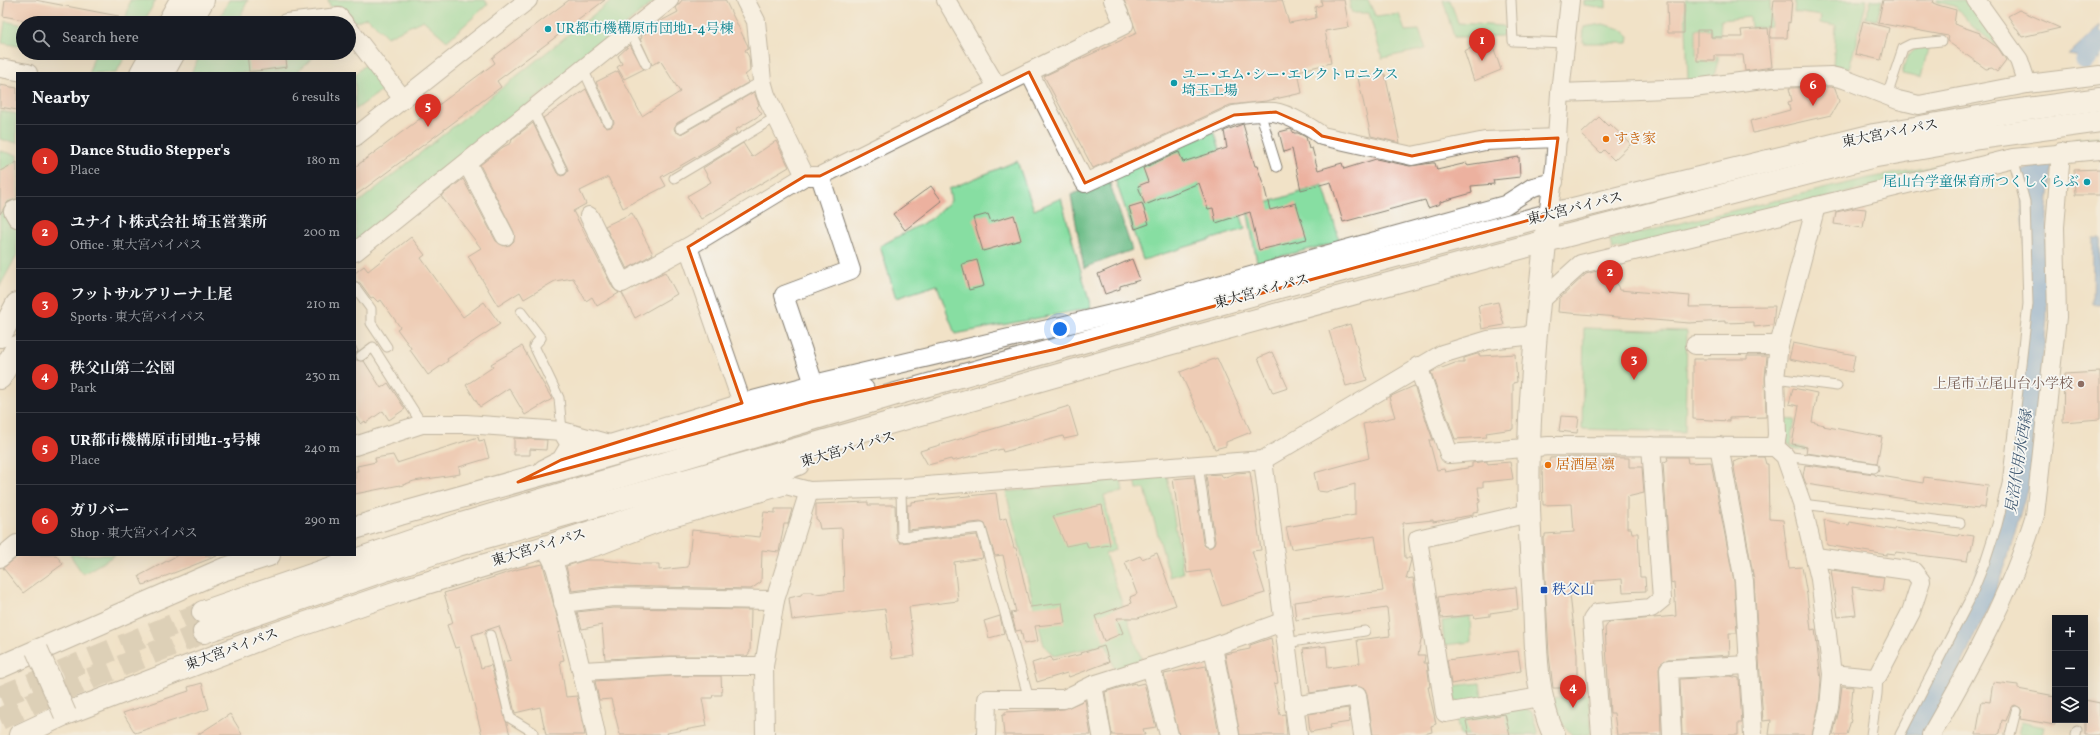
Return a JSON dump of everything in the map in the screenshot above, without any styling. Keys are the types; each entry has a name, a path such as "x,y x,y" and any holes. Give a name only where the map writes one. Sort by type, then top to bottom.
{"main road":[{"path":"172,16 181,0"},
{"path":"194,16 203,0"},
{"path":"142,72 148,60"},
{"path":"164,72 170,60"},
{"name":"東大宮バイパス","path":"2100,99 2012,111 1874,135 1548,215 1057,349 896,394 458,525 203,622 458,545 1064,374 1546,241 1871,157 1979,138 2100,121"},
{"path":"1548,215 1536,335 1529,448 1529,513 1541,697 1544,715 1554,735"},
{"path":"0,336 16,306"},
{"path":"0,378 16,349"},
{"name":"東大宮バイパス","path":"356,528 811,402 926,375 1057,349"},
{"name":"東大宮バイパス","path":"20,735 65,714 268,637 400,591 549,553 788,467 935,425 1064,374"},
{"path":"0,667 222,570 266,556"},
{"path":"37,650 65,714"}],"street":[{"path":"356,137 403,99 507,6 528,0"},
{"path":"356,251 669,0"},
{"path":"745,0 756,21 762,81 776,118 812,176 851,270 784,295 814,384"},
{"path":"946,0 997,87"},
{"path":"589,216 622,283 812,176 1124,25 1113,0"},
{"path":"1548,215 1554,182 1560,93 1570,0"},
{"path":"1976,0 2019,60 2027,84"},
{"path":"356,38 403,99"},
{"path":"0,68 22,72"},
{"path":"1028,72 1085,183 1234,115 1260,112 1276,112 1312,128 1322,136 1412,156 1485,141 1558,138"},
{"path":"1560,93 1692,88 1771,78 1830,76 1844,78 1887,96 1919,105 2027,84 2100,75"},
{"path":"1540,301 1581,264 2012,158 2061,152 2100,150"},
{"path":"1931,735 1977,653 2000,606 2029,534 2034,515 2057,317 2055,227 2061,152"},
{"path":"467,162 505,236"},
{"path":"518,482 561,460 742,403 814,384 1141,307 1505,205 1533,188 1554,182"},
{"path":"1816,206 1779,345 1775,378 1777,435 1780,452 1802,504 1816,557 1832,674 1829,707 1822,735"},
{"path":"688,247 742,403"},
{"path":"596,735 583,671 549,553 598,546 665,520 786,485 809,491 901,488 1263,460 1418,366 1442,354 1467,345 1488,340 1536,335"},
{"path":"1696,345 1779,345"},
{"path":"1418,366 1449,454 1549,446 1720,446 1780,452"},
{"path":"356,446 422,424 466,424 562,430 609,444"},
{"path":"561,460 570,445 562,430"},
{"path":"1601,735 1592,620 1597,613 1651,608 1662,599 1651,446"},
{"path":"1720,446 1744,581 1753,735"},
{"path":"1263,460 1282,622 1298,735"},
{"path":"765,735 764,666 775,600 809,491"},
{"path":"1529,513 1418,539 1445,713 1541,697"},
{"path":"0,558 16,545"},
{"path":"1816,557 1913,571 1920,581 1911,612 1878,675 1873,678 1832,674"},
{"path":"563,603 613,597 775,600"},
{"path":"986,735 987,699 1064,698 1093,685 1212,647 1282,622"},
{"path":"1212,647 1230,735"},
{"path":"1672,735 1669,669 1749,665"},
{"path":"583,671 671,666 764,666"},
{"path":"1151,667 1169,735"},
{"path":"1093,685 1102,735"},
{"path":"1294,706 1357,696 1363,735"}],"lane":[{"path":"1511,0 1514,40 1566,43"},
{"path":"630,31 646,64"},
{"path":"1887,96 1903,48 1911,44 1941,41"},
{"path":"583,69 608,122"},
{"path":"680,128 762,81"},
{"path":"533,110 562,170"},
{"path":"1260,112 1277,167"},
{"path":"674,178 776,118"},
{"path":"1900,735 1968,601 1988,555 2006,490 2012,455 2028,304 2025,202 2012,158"},
{"path":"356,288 371,308 371,323 388,348"},
{"path":"520,312 541,338 534,346 559,398 562,430"},
{"path":"361,356 373,346 422,424"},
{"path":"1775,378 1837,386"},
{"path":"1780,452 1874,468"},
{"path":"1198,464 1209,542"},
{"path":"901,488 902,537 980,528 1029,699"},
{"path":"1802,504 1960,523"},
{"path":"1285,642 1365,631"},
{"path":"490,635 510,718 533,732 533,735"},
{"path":"1871,735 1877,694 1878,675"},
{"path":"2010,735 2016,711"}],"highlighted area":[{"path":"1029,72 1085,183 1234,115 1260,112 1276,112 1312,128 1322,136 1412,156 1485,141 1558,138 1548,215 1057,349 811,402 518,482 561,460 742,403 688,247 805,176 820,176"}],"green space":[{"path":"130,0 156,0 147,16 127,16"},
{"path":"229,0 248,0 240,16 221,16"},
{"path":"328,0 485,0 488,4 447,41 423,20 387,37 367,17 356,22 356,16 349,16 340,6 330,7"},
{"path":"612,0 656,0 356,245 356,204"},
{"path":"1349,0 1368,0 1376,17 1399,14 1405,31 1419,30 1426,49 1382,58 1369,13 1352,13"},
{"path":"1443,0 1450,0 1458,23 1503,26 1506,31 1502,36 1454,37"},
{"path":"1584,0 1606,0 1606,8 1584,5"},
{"path":"1685,0 1770,0 1771,26 1751,28 1750,17 1721,20 1718,61 1713,79 1688,81","holes":["1696,29 1711,29 1712,36 1718,36 1718,55 1716,55 1716,61 1706,61 1706,55 1696,55"]},
{"path":"1795,0 1867,0 1849,69 1833,65 1836,26 1820,23 1821,16 1794,12"},
{"path":"1871,0 1882,0 1877,20 1865,18"},
{"path":"1937,0 1970,0 2001,49 1972,26 1955,6 1937,2"},
{"path":"5,21 16,23 16,46 2,43"},
{"path":"1603,24 1621,29 1629,36 1628,43 1583,43 1584,27"},
{"path":"1919,47 1928,48 1921,78 1902,74 1905,61 1911,52"},
{"path":"93,60 123,60 117,72 89,72"},
{"path":"198,60 310,60 297,72 192,72"},
{"path":"365,65 384,89 356,109 356,73"},
{"path":"0,111 16,114 16,143 0,139"},
{"path":"1214,131 1245,229 1143,260 1114,176"},
{"path":"2100,136 2100,141 2076,142 2075,138"},
{"path":"0,151 16,155 16,257 0,286"},
{"path":"2009,153 1612,250 1610,240 1869,178"},
{"path":"1017,161 1034,210 1061,198 1091,308 955,334 937,285 896,298 880,246 931,219 951,201 949,189"},
{"path":"1108,178 1132,250 1084,268 1071,195"},
{"path":"1323,185 1340,242 1257,262 1247,209"},
{"path":"1584,328 1687,331 1685,432 1582,429"},
{"path":"1784,419 1795,420 1791,445 1817,451 1817,453 1792,448 1786,441"},
{"path":"1167,475 1183,573 1170,577 1145,489 1137,489 1135,478"},
{"path":"1121,479 1123,492 1104,495 1115,550 1105,554 1143,664 1115,670 1106,644 1054,656 1044,646 1006,492"},
{"path":"71,556 113,556 83,574"},
{"path":"1470,616 1471,642 1444,645 1442,621"},
{"path":"1480,683 1482,698 1459,703 1451,697 1451,686"},
{"path":"1588,694 1592,732 1588,735 1572,735 1558,718 1554,698"},
{"path":"1520,705 1532,712 1538,735 1460,735 1456,717"},
{"path":"2021,722 2044,727 2042,735 2018,735"}],"water":[{"path":"2100,25 2100,60 2068,55"},
{"path":"2052,164 2047,218 2047,319 2030,479 2007,560 1994,595 1960,668 1925,735 1904,735 2004,511 2030,306 2019,170"},
{"path":"2093,238 2100,238 2100,304 2092,304"}],"building":[{"path":"5,0 35,0 118,16 16,16 16,18 3,16"},
{"path":"569,0 605,0 497,81 501,87 356,195 356,166 495,63 492,58"},
{"path":"682,0 725,0 748,46 745,50 749,57 750,71 745,75 749,82 677,123 674,128 675,131 680,134 683,133 754,92 759,105 757,107 762,114 735,130 737,133 661,177 666,186 623,208 608,177 580,191 586,204 573,211 613,288 619,293 597,306 592,297 586,301 573,278 555,281 524,299 520,292 498,306 468,256 481,248 441,196 463,179 496,241 504,246 510,245 514,241 514,232 480,165 503,147 511,143 512,139 533,123 557,173 561,176 565,175 568,171 567,167 543,118 586,89 603,125 607,128 611,127 614,123 613,119 596,82 618,71 642,116 680,92 660,60 652,65 640,39 642,38 641,36 659,22 678,12 676,8"},
{"name":"ユー･エム･シー･エレクトロニクス 埼玉工場","path":"1124,0 1282,0 1289,23 1316,18 1315,7 1322,5 1321,0 1344,0 1349,27 1325,31 1331,63 1298,71 1302,93 1266,101 1230,105 1093,168 1044,76 1137,33"},
{"path":"1774,0 1792,0 1787,38 1770,38"},
{"path":"1883,0 1934,0 1933,3 1956,10 1954,24 1980,33 1980,35 1998,48 2006,60 1997,72 1992,68 1986,69 1947,41 1948,36 1878,23"},
{"path":"1667,2 1684,2 1684,33 1668,33"},
{"path":"2019,10 2060,28 2022,37 2008,16"},
{"path":"1863,21 1889,28 1881,60 1855,54"},
{"path":"1768,28 1772,67 1745,71 1743,55 1715,55 1715,61 1697,61 1697,30 1711,30 1711,37 1742,37 1741,30"},
{"path":"1491,40 1501,70 1474,81 1464,51"},
{"path":"630,45 644,69 624,79 617,67 622,64 618,56"},
{"path":"248,60 286,60 287,67 249,72"},
{"path":"1385,74 1400,143 1371,136 1358,78"},
{"path":"0,85 16,88 16,110 0,107"},
{"path":"1789,88 1835,88 1839,101 1831,115 1753,133 1750,121 1790,110 1788,102 1792,101"},
{"name":"すき家","path":"1599,117 1608,126 1610,124 1631,144 1614,160 1604,150 1601,153 1581,134"},
{"path":"1243,124 1255,166 1257,166 1264,186 1270,210 1296,203 1307,239 1259,250 1250,212 1216,223 1213,208 1208,209 1199,183 1145,205 1138,186 1148,182 1143,168 1179,152 1183,162 1227,148 1224,131"},
{"path":"1291,129 1294,133 1298,133 1306,137 1309,149 1312,148 1318,170 1342,163 1344,169 1376,159 1410,166 1435,163 1437,170 1467,163 1467,165 1519,157 1520,177 1493,180 1494,184 1471,186 1472,193 1440,202 1440,204 1428,208 1425,200 1343,222 1331,182 1301,190 1292,149 1284,152 1279,132"},
{"path":"776,141 789,167 701,219 687,196 711,182 703,168 743,143 752,157"},
{"path":"16,163 16,199 8,202 0,214 0,171"},
{"name":"尾山台学童保育所つくしくらぶ","path":"2100,169 2100,195 2075,195 2074,170"},
{"path":"931,186 942,201 905,230 893,214"},
{"path":"1142,203 1149,224 1135,229 1129,207"},
{"path":"1855,208 1866,209 1863,228 1834,224 1836,212"},
{"path":"632,213 653,254 627,269 605,226"},
{"path":"988,214 991,222 1014,215 1021,240 983,251 973,218"},
{"path":"411,237 425,255 421,258 463,317 484,302 500,324 447,359 448,361 428,375 410,350 411,348 397,329 400,327 381,300 378,302 373,297 371,298 360,283 356,281 356,272 364,266 368,271"},
{"path":"1132,259 1140,280 1120,286 1120,289 1105,294 1098,274"},
{"path":"977,260 984,286 969,290 962,264"},
{"path":"1612,267 1619,290 1690,296 1689,307 1775,306 1773,325 1754,327 1754,322 1725,323 1725,321 1689,323 1558,312 1559,299 1586,274"},
{"path":"665,272 677,294 635,318 622,293"},
{"path":"1498,302 1504,325 1482,329 1478,306"},
{"path":"1350,324 1367,380 1346,386 1329,331"},
{"path":"1793,343 1855,355 1852,372 1789,359"},
{"path":"522,346 552,399 525,415 509,388 480,407 466,385 493,367 491,364"},
{"path":"1272,352 1288,388 1273,393 1258,358"},
{"path":"1477,354 1480,356 1515,354 1517,382 1513,383 1513,429 1486,433 1487,437 1455,439 1431,372 1455,363 1464,363 1464,358"},
{"path":"1747,356 1767,356 1765,378 1766,417 1729,418 1729,421 1693,419 1693,359 1747,359"},
{"path":"1217,358 1251,432 1226,442 1226,446 1215,449 1180,372"},
{"path":"356,360 364,361 381,388 388,383 405,409 389,420 383,411 366,423 365,421 361,424 356,417"},
{"path":"2100,372 2100,419 2063,422 2064,374"},
{"path":"1414,386 1433,440 1429,440 1437,470 1444,469 1445,472 1472,467 1472,463 1487,461 1487,464 1510,462 1513,479 1483,482 1483,487 1478,487 1480,502 1478,503 1479,511 1473,512 1473,515 1433,522 1433,520 1403,523 1405,558 1410,558 1411,560 1406,579 1413,578 1422,636 1418,655 1425,655 1424,663 1427,663 1430,687 1428,687 1436,724 1431,726 1432,732 1419,735 1373,735 1365,689 1355,686 1310,693 1303,649 1326,646 1328,668 1360,663 1357,640 1390,636 1387,608 1296,620 1294,602 1383,591 1375,536 1291,549 1286,527 1355,515 1355,484 1326,492 1318,491 1314,473 1369,458 1363,424 1395,417 1389,397"},
{"path":"1793,388 1817,393 1812,422 1824,425 1823,426 1882,437 1877,463 1806,453 1807,447 1792,444 1799,406 1789,404"},
{"path":"1069,406 1078,436 1064,439 1063,436 1003,452 1002,449 928,465 920,451"},
{"path":"1561,416 1579,417 1577,433 1559,431"},
{"path":"478,437 479,441 484,440 489,458 459,467 460,474 414,481 400,486 356,494 357,466 376,462 375,458 393,455 397,463"},
{"path":"514,438 547,440 546,450 530,449 530,455 514,455"},
{"path":"1667,457 1687,457 1688,463 1711,462 1734,582 1737,633 1729,633 1730,655 1668,659 1660,664 1661,735 1617,735 1614,713 1610,713 1605,628 1609,622 1676,616 1674,582 1671,583 1663,463 1668,460"},
{"path":"1747,457 1764,457 1766,464 1768,464 1769,519 1783,520 1789,568 1802,567 1811,630 1815,629 1821,680 1819,705 1812,735 1769,735 1771,720 1763,721 1754,580 1733,462"},
{"path":"1550,458 1629,458 1629,467 1642,467 1644,493 1627,497 1627,528 1631,528 1632,533 1638,533 1640,577 1645,577 1646,591 1623,592 1622,579 1594,581 1595,584 1574,586 1575,594 1570,595 1577,654 1577,684 1568,685 1567,688 1553,688 1549,655 1543,538 1545,537 1545,534 1574,532 1572,504 1543,505 1542,467 1545,466 1545,462 1549,462"},
{"path":"1805,465 1875,474 1923,483 1924,477 1988,486 1985,508 1979,507 1978,509 1931,503 1806,484 1803,476"},
{"path":"1250,472 1261,550 1252,551 1265,593 1222,606 1210,570 1187,573 1173,479 1194,477 1203,543 1209,548 1213,546 1215,541 1206,475 1221,474 1223,478 1236,473"},
{"path":"996,493 1000,520 1006,518 1014,548 1016,548 1030,607 1062,603 1065,623 1035,626 1038,641 1024,644 1021,630 1016,631 1011,613 1016,612 1003,555 995,556 985,524 980,522 908,530 907,505 911,505 911,502"},
{"path":"868,502 868,505 895,505 896,537 900,543 977,535 983,558 954,562 958,601 909,607 915,656 892,659 885,609 792,620 789,598 801,595 803,592 813,592 816,594 844,591 842,528 820,529 818,520 816,519 816,504"},
{"path":"1102,505 1110,545 1088,548 1086,542 1066,546 1053,516"},
{"path":"775,509 792,509 788,524 784,524 779,552 762,550 761,582 751,589 613,586 572,591 566,566 586,560 603,560 640,564 659,564 659,570 688,567 692,530 760,537 764,512 775,513"},
{"path":"1824,520 1849,525 1850,522 1894,530 1895,528 1910,531 1911,529 1958,536 1959,534 1974,536 1967,561 1896,552 1895,554 1887,553 1887,555 1827,545"},
{"path":"1157,553 1176,605 1138,618 1117,618 1123,633 1104,641 1095,616 1132,603 1130,597 1137,594 1125,562 1140,556 1142,559"},
{"path":"19,556 57,556 63,564 23,593 3,568"},
{"path":"176,556 217,556 143,585 139,576"},
{"path":"543,564 561,632 558,633 564,660 560,661 566,697 577,696 585,735 546,735 540,707 515,713 503,662 511,660 499,626 472,635 481,668 491,665 510,735 482,735 459,647 455,648 447,625 453,623 444,593 519,569"},
{"path":"1831,570 1884,577 1882,591 1852,587 1856,615 1838,617"},
{"path":"1516,587 1518,609 1490,613 1490,616 1475,618 1474,615 1441,618 1438,597"},
{"path":"614,608 751,610 750,652 747,656 671,656 605,659 602,625 582,629 577,612"},
{"path":"1000,616 1004,634 989,638 984,621"},
{"path":"1271,638 1278,683 1274,684 1280,715 1285,714 1287,735 1240,735 1225,654 1250,649 1250,645"},
{"path":"1104,646 1109,662 1069,677 1067,673 1037,682 1032,663 1051,657 1052,661 1082,654 1081,653"},
{"path":"1518,651 1521,671 1451,684 1447,660"},
{"path":"1206,666 1219,735 1179,735 1164,674"},
{"path":"671,676 721,676 722,695 713,695 712,698 702,698 707,726 667,733 668,735 620,735 611,699 599,700 595,681"},
{"path":"1730,676 1739,678 1742,723 1738,723 1738,735 1682,735 1680,679"},
{"path":"1993,682 2018,685 2018,689 2052,695 2052,723 2055,723 2055,725 2020,719 2022,709 2015,705 2011,707 2006,721 2002,720 2000,733 1997,735 1976,735 1982,701 1990,702"},
{"path":"202,683 209,709 135,733 123,713 189,691 188,687"},
{"path":"1135,683 1136,685 1144,683 1156,727 1143,729 1145,735 1112,735 1105,692"},
{"path":"1842,686 1853,687 1851,720 1847,735 1833,735 1839,710"},
{"path":"1085,700 1091,735 1004,735 1002,715 1005,715 1005,712 1064,709"},
{"path":"2088,701 2100,703 2100,735 2085,735 2085,723 2088,723"},
{"path":"1348,708 1350,722 1330,725 1331,728 1310,732 1308,714"},
{"path":"230,714 243,735 197,735"},
{"path":"1505,714 1510,735 1469,735 1466,721"}],"waterway":[{"name":"見沼代用水西縁","path":"2085,61 2100,41"}],"tunnel":[{"path":"0,697 203,612"},
{"path":"0,719 41,699 204,632"}],"place":[{"name":"UR都市機構原市団地1-4号棟","path":"548,29"},
{"name":"Dance Studio Stepper's","path":"1482,61"},
{"name":"ユー･エム･シー･エレクトロニクス 埼玉工場","path":"1174,83"},
{"name":"ガリバー","path":"1813,106"},
{"name":"UR都市機構原市団地1-3号棟","path":"428,127"},
{"name":"すき家","path":"1606,139"},
{"name":"尾山台学童保育所つくしくらぶ","path":"2087,182"},
{"name":"ユナイト株式会社 埼玉営業所","path":"1610,293"},
{"name":"フットサルアリーナ上尾","path":"1634,380"},
{"name":"上尾市立尾山台小学校","path":"2081,384"},
{"name":"居酒屋 凛","path":"1548,465"},
{"name":"秩父山","path":"1544,590"},
{"name":"秩父山第二公園","path":"1573,708"}]}
